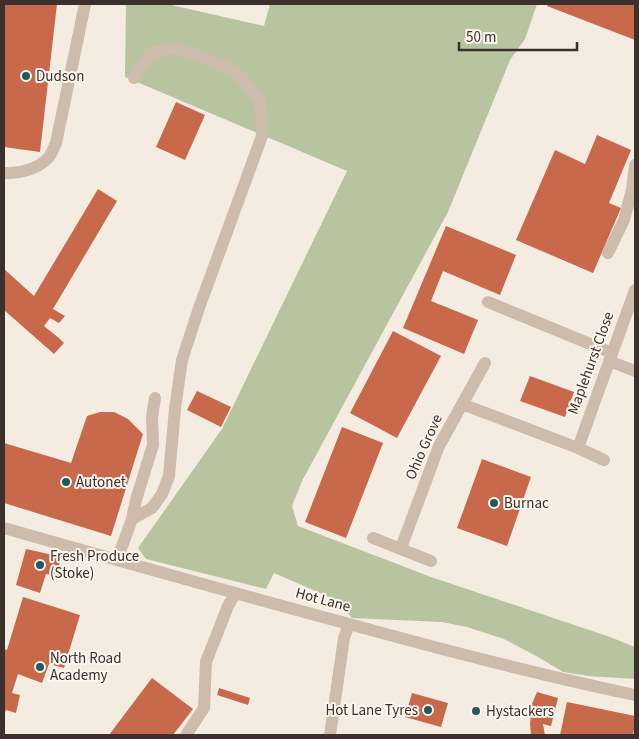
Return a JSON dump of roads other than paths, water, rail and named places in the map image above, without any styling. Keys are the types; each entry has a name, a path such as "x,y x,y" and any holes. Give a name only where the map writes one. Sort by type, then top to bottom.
{"street":[{"path":"4,173 9,174 30,170 50,156 56,142 85,4"},
{"path":"132,519 152,508 162,494 169,476 182,360 202,299 262,136 260,99 235,71 173,48 151,53 134,78"},
{"path":"608,253 624,220 632,190 635,166"},
{"name":"Maplehurst Close","path":"578,448 635,290"},
{"path":"488,302 611,357 635,371"},
{"name":"Ohio Grove","path":"401,548 439,446 485,363"},
{"path":"117,560 132,519 153,445 152,417 155,398"},
{"path":"462,404 578,448 604,460"},
{"name":"Hot Lane","path":"4,528 235,594 472,657 635,695"},
{"path":"373,538 431,561"},
{"path":"186,735 204,708 206,662 228,606 235,594"},
{"path":"330,735 344,638 348,624"}],"place":[{"name":"Dudson","path":"26,76"},
{"name":"Autonet","path":"66,482"},
{"name":"Burnac","path":"494,503"},
{"name":"Fresh Produce (Stoke)","path":"40,565"},
{"name":"North Road Academy","path":"40,667"},
{"name":"Hot Lane Tyres","path":"428,710"},
{"name":"Hystackers","path":"476,711"}]}
